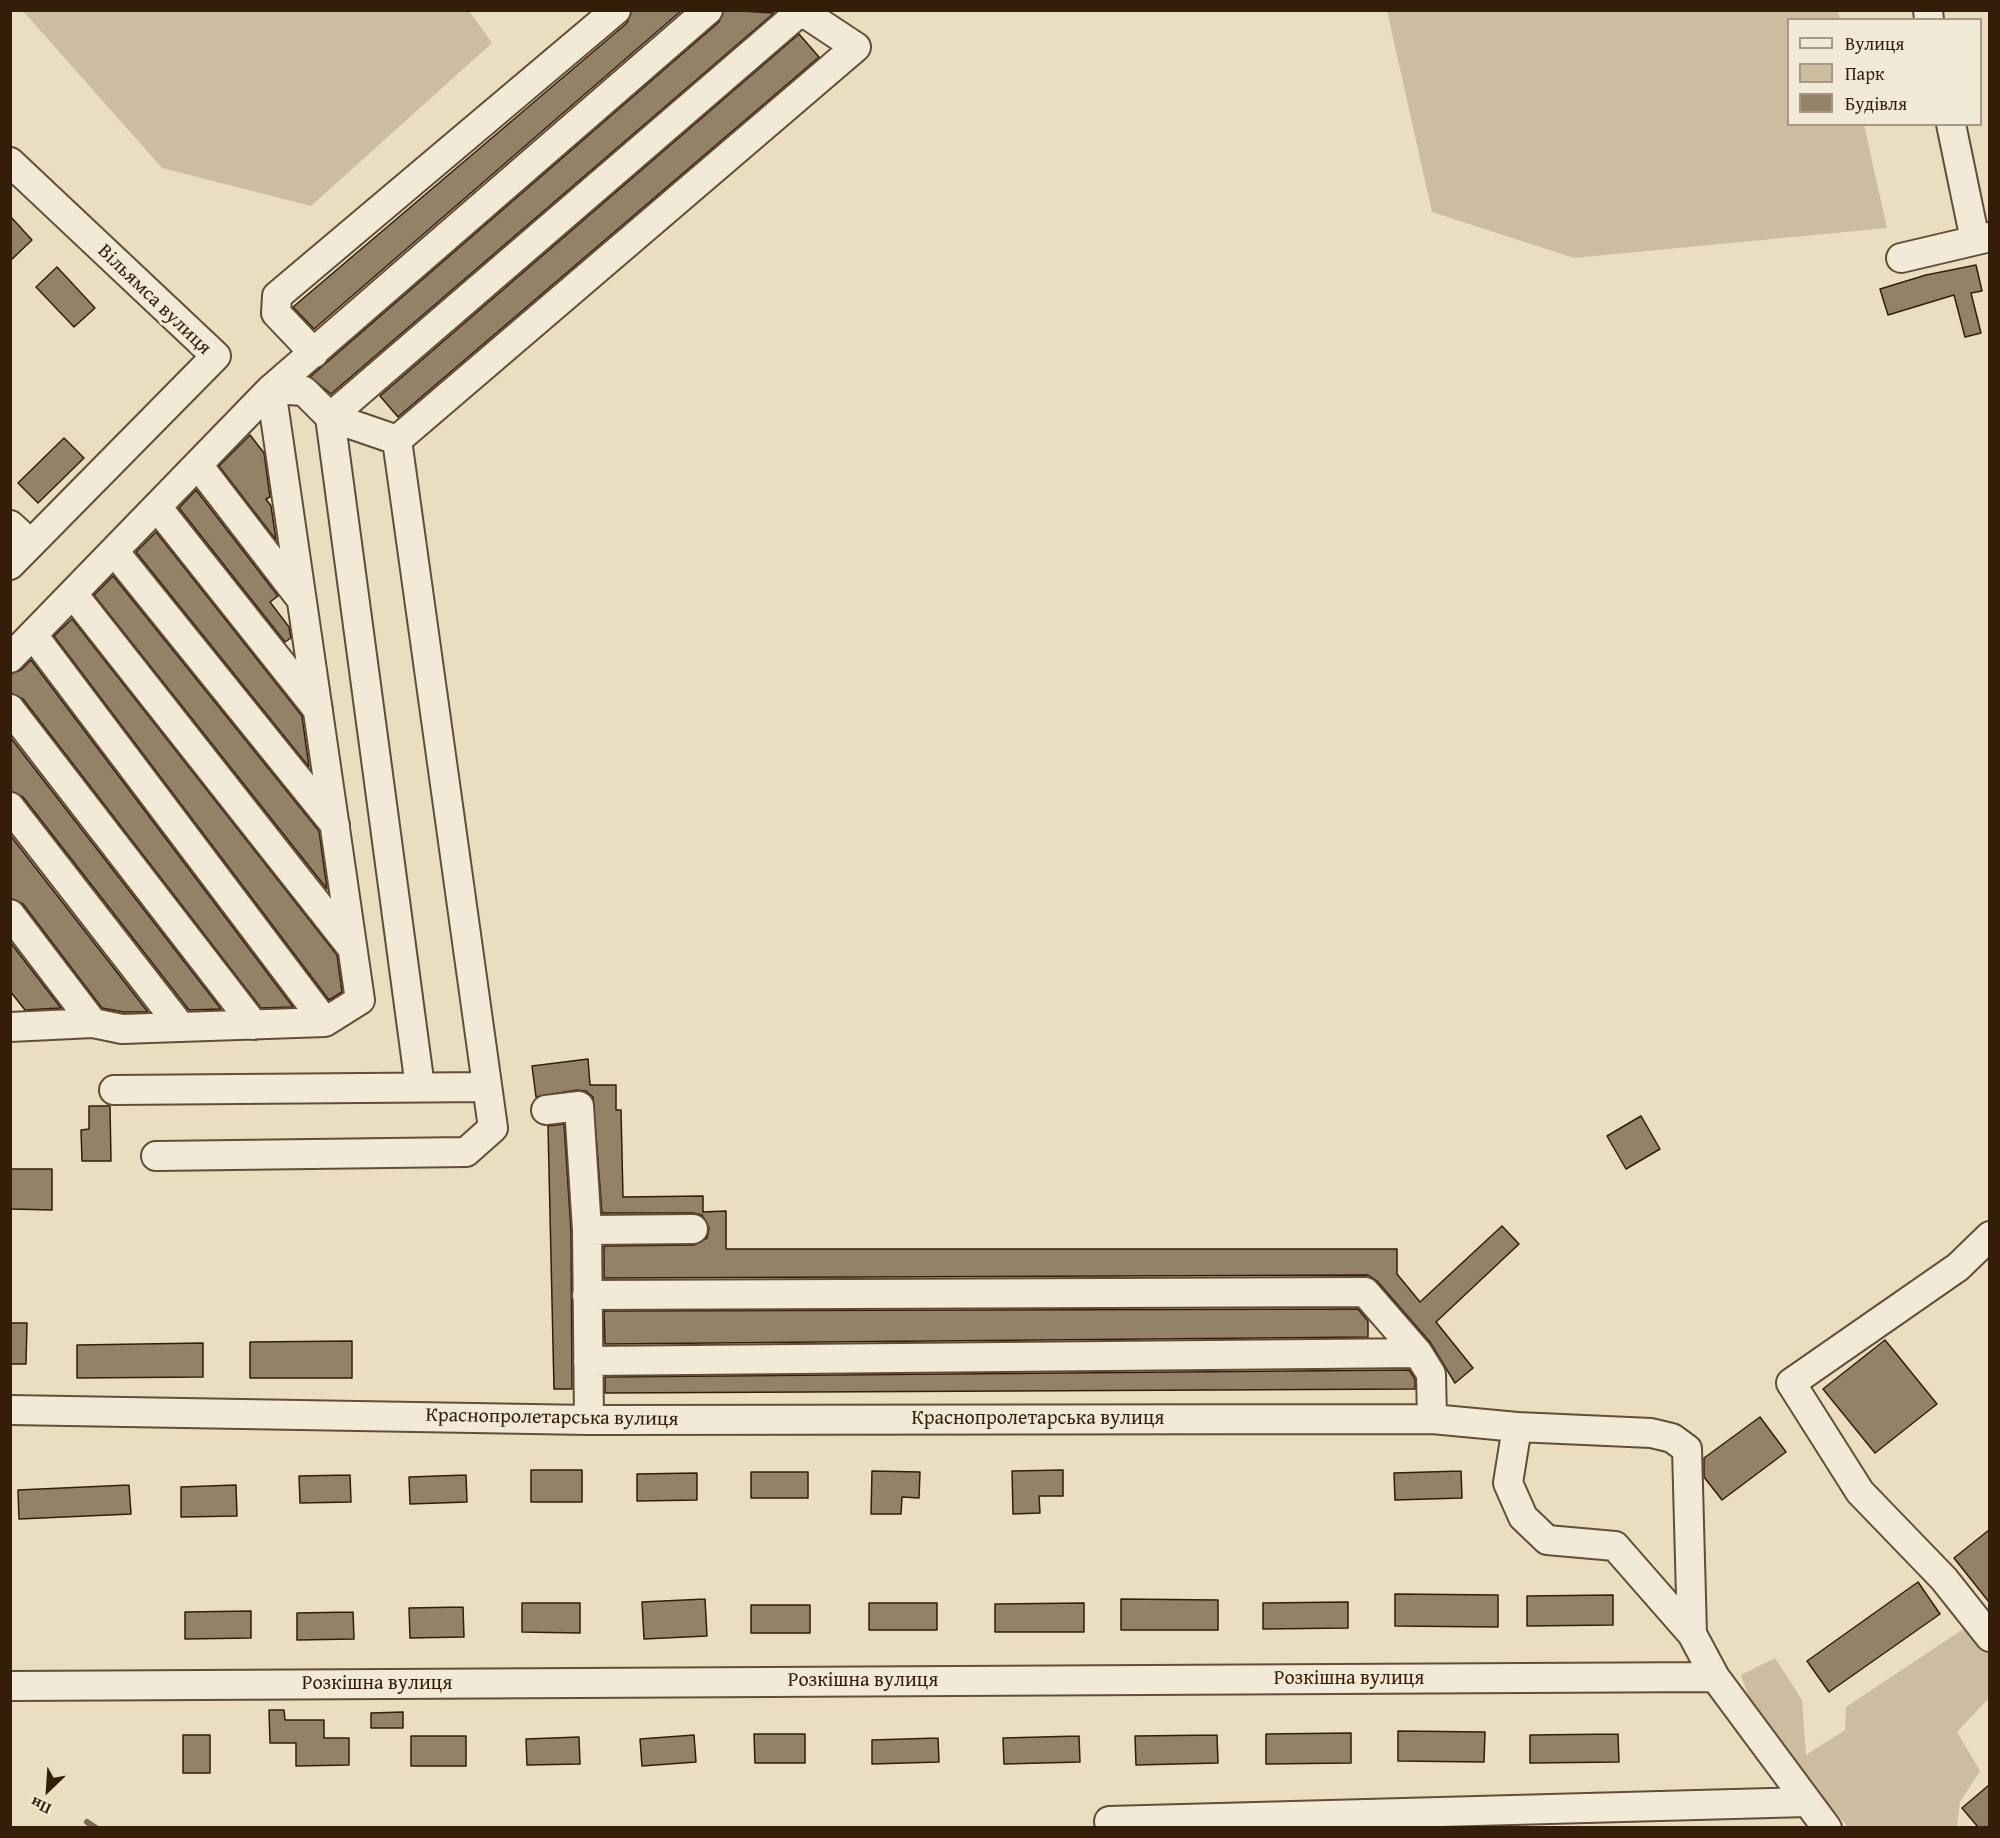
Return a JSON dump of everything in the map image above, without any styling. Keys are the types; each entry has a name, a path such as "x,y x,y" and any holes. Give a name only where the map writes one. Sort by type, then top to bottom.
{"street":[{"path":"314,352 276,313 277,296 616,10"},
{"path":"10,658 271,389 708,10"},
{"path":"330,417 801,11 856,47 397,440"},
{"path":"1901,258 1982,238 1952,126"},
{"name":"Вільямса вулиця","path":"10,162 216,356 20,534 10,565"},
{"path":"271,389 304,391 330,417 397,440"},
{"path":"14,1021 93,1023 122,1029 325,1022 360,1000 271,389"},
{"path":"330,417 420,1087"},
{"path":"156,1156 466,1152 493,1128 397,440"},
{"path":"198,465 302,602"},
{"path":"157,507 318,711"},
{"path":"114,551 335,825"},
{"path":"73,594 353,950"},
{"path":"33,634 325,1022"},
{"path":"10,708 254,1025"},
{"path":"10,807 181,1027"},
{"path":"10,914 93,1023"},
{"path":"114,1090 487,1087"},
{"path":"546,1110 579,1106 587,1230 589,1420"},
{"path":"587,1230 693,1229"},
{"path":"1989,1236 1959,1267 1791,1383 1860,1492 1944,1579 1989,1637"},
{"path":"587,1295 1365,1292 1418,1353 1431,1374 1432,1419"},
{"path":"588,1361 1418,1353"},
{"name":"Краснопролетарська вулиця","path":"10,1410 589,1420 1432,1419 1517,1427 1651,1433 1672,1438 1687,1449 1692,1635"},
{"path":"1517,1427 1508,1483 1523,1516 1547,1540 1615,1546 1692,1635 1715,1677 1827,1827"},
{"name":"Розкішна вулиця","path":"10,1686 1715,1677"},
{"path":"1110,1827 1109,1821 1807,1802"}],"green space":[{"path":"23,11 469,11 492,43 311,206 162,168"},
{"path":"1387,11 1838,11 1840,18 1787,18 1787,126 1864,126 1887,228 1574,258 1432,212"},
{"path":"1977,1620 1989,1634 1989,1698 1957,1732 1980,1771 1960,1802 1957,1827 1848,1827 1757,1720 1741,1675 1775,1658 1802,1700 1806,1755 1845,1730 1846,1707"}],"building":[{"path":"632,10 682,10 314,329 293,307 627,23"},
{"path":"724,10 774,13 331,394 310,377 719,22"},
{"path":"799,34 819,57 398,417 380,396"},
{"path":"10,216 32,240 10,261"},
{"path":"1976,265 1982,291 1971,293 1981,333 1965,337 1954,295 1888,315 1880,289 1926,275"},
{"path":"57,267 95,308 74,327 36,287"},
{"path":"250,435 264,453 270,497 266,499 271,506 276,540 219,466"},
{"path":"64,438 84,458 38,503 18,483"},
{"path":"196,490 278,596 270,602 289,627 291,638 285,642 179,508"},
{"path":"156,532 302,716 309,767 136,552"},
{"path":"113,576 319,831 327,889 94,595"},
{"path":"72,619 337,955 342,992 329,1000 54,636"},
{"path":"31,660 293,1007 261,1008 23,699 10,693 10,674 21,670"},
{"path":"10,737 221,1009 189,1010 23,797 10,791"},
{"path":"10,835 148,1012 123,1012 102,1008 23,904 10,898"},
{"path":"10,942 61,1008 25,1010 10,991"},
{"path":"588,1059 590,1085 616,1085 616,1110 621,1110 623,1197 703,1196 703,1212 726,1211 726,1249 1397,1249 1397,1274 1420,1302 1502,1226 1519,1244 1436,1322 1473,1368 1455,1383 1430,1342 1377,1281 1368,1275 604,1278 604,1246 694,1245 707,1238 709,1228 702,1215 693,1213 602,1213 593,1097 586,1091 577,1090 536,1097 532,1066"},
{"path":"89,1106 110,1106 111,1161 82,1161 81,1130 89,1129"},
{"path":"1641,1116 1660,1149 1626,1169 1607,1136"},
{"path":"564,1124 571,1231 572,1389 554,1389 548,1126"},
{"path":"10,1169 52,1169 52,1210 10,1209"},
{"path":"1358,1309 1368,1321 1368,1337 605,1344 604,1311"},
{"path":"10,1323 27,1323 26,1364 10,1364"},
{"path":"1885,1340 1937,1404 1875,1453 1823,1389"},
{"path":"352,1341 352,1378 250,1378 250,1342"},
{"path":"203,1343 203,1377 77,1378 77,1345"},
{"path":"1409,1370 1415,1379 1415,1389 605,1393 605,1377"},
{"path":"1760,1417 1786,1452 1722,1500 1704,1477 1704,1458"},
{"path":"531,1470 582,1470 582,1502 531,1502"},
{"path":"1063,1470 1063,1496 1039,1496 1040,1513 1013,1514 1012,1471"},
{"path":"872,1471 920,1472 919,1498 902,1497 901,1514 871,1514"},
{"path":"1461,1471 1462,1498 1395,1500 1394,1473"},
{"path":"751,1472 808,1472 808,1498 751,1498"},
{"path":"697,1473 697,1500 637,1501 637,1474"},
{"path":"350,1475 351,1502 300,1503 299,1476"},
{"path":"466,1475 467,1502 410,1504 409,1477"},
{"path":"129,1485 131,1514 19,1519 18,1490"},
{"path":"236,1485 237,1516 181,1517 181,1487"},
{"path":"1989,1530 1989,1602 1954,1558"},
{"path":"1918,1582 1940,1614 1829,1692 1807,1661"},
{"path":"1395,1594 1498,1595 1498,1627 1395,1626"},
{"path":"1613,1595 1613,1625 1527,1626 1527,1596"},
{"path":"705,1599 707,1636 644,1639 642,1602"},
{"path":"1121,1599 1218,1600 1218,1630 1121,1630"},
{"path":"1348,1602 1348,1628 1263,1629 1263,1603"},
{"path":"522,1603 580,1603 580,1633 522,1632"},
{"path":"869,1603 937,1603 937,1630 869,1630"},
{"path":"1084,1603 1084,1632 995,1632 995,1604"},
{"path":"751,1605 810,1605 810,1633 751,1633"},
{"path":"463,1607 464,1637 410,1638 409,1608"},
{"path":"251,1611 251,1638 185,1639 185,1612"},
{"path":"353,1612 354,1639 297,1640 297,1613"},
{"path":"269,1710 284,1710 285,1720 324,1720 324,1738 349,1738 349,1765 296,1766 296,1743 270,1743"},
{"path":"403,1712 403,1728 371,1728 371,1713"},
{"path":"1398,1731 1485,1732 1484,1762 1398,1761"},
{"path":"1351,1733 1351,1763 1266,1764 1266,1734"},
{"path":"754,1734 805,1734 805,1763 755,1763"},
{"path":"1618,1734 1619,1762 1530,1763 1530,1735"},
{"path":"183,1735 210,1735 210,1773 183,1773"},
{"path":"694,1735 696,1762 642,1766 640,1739"},
{"path":"1217,1735 1218,1763 1136,1765 1135,1736"},
{"path":"411,1736 466,1736 466,1766 411,1766"},
{"path":"1079,1736 1080,1762 1004,1764 1003,1738"},
{"path":"579,1737 580,1764 527,1765 526,1739"},
{"path":"938,1738 939,1762 872,1764 872,1740"},
{"path":"1989,1785 1989,1827 1978,1827 1962,1808"}],"waterway":[{"path":"87,1822 96,1828"}]}
